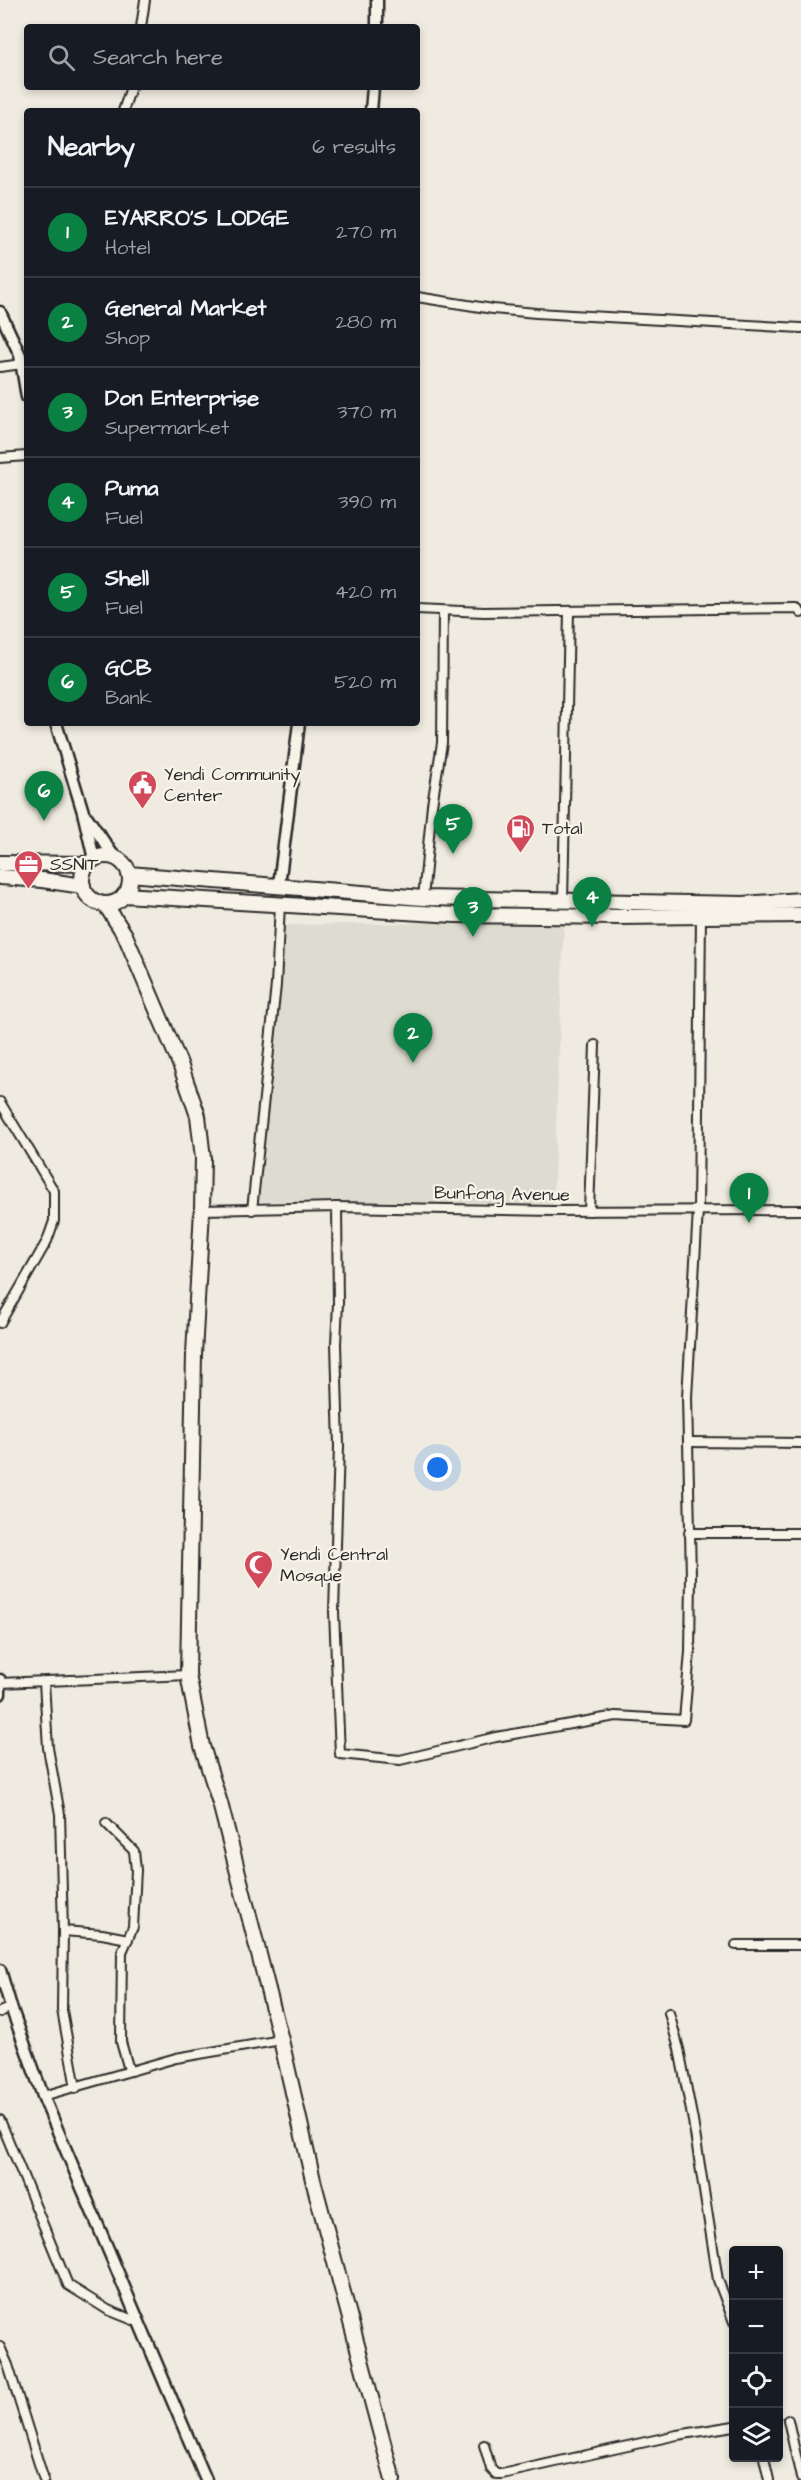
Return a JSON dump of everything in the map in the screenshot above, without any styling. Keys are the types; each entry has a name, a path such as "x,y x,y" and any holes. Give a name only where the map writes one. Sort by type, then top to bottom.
{"highway":[{"path":"0,863 91,862 108,856 115,858 121,862 129,874 128,888 122,897 125,936"},
{"path":"91,862 82,878 83,886 91,898 105,904 125,936 180,1064 198,1116 203,1158 194,1354 188,1675 202,1746 220,1803 281,2040 313,2180 390,2479"},
{"path":"129,874 423,898 743,904 801,900"},
{"path":"0,878 42,880 83,886"},
{"path":"105,904 122,897 280,903 455,915 801,915"}],"street":[{"path":"141,24 144,0"},
{"path":"377,0 377,24"},
{"path":"124,108 130,90"},
{"path":"371,108 373,90"},
{"path":"420,297 536,313 801,328"},
{"path":"0,312 23,356 0,367"},
{"path":"0,458 24,456"},
{"path":"420,609 443,612 796,608 801,613"},
{"path":"562,902 569,611"},
{"path":"423,898 432,805 442,743 443,612"},
{"path":"57,726 83,812 91,862"},
{"path":"279,885 299,726"},
{"path":"83,812 115,858"},
{"path":"252,1210 276,985 280,903"},
{"path":"337,1207 339,1270 336,1344 339,1446 334,1612 339,1754 400,1760 496,1737 616,1716 684,1720 690,1652 688,1358 698,1210 701,916"},
{"path":"589,1211 595,1045"},
{"path":"0,1102 54,1191 54,1221 47,1241 0,1323"},
{"name":"Bunfong Avenue","path":"202,1210 337,1207 589,1211 801,1210"},
{"path":"688,1442 801,1443"},
{"path":"689,1533 801,1533"},
{"path":"0,1694 0,1682 188,1675"},
{"path":"44,1682 48,1748 60,1814 63,1931 62,2010 76,2088"},
{"path":"106,1823 134,1851 136,1898 133,1927 122,1952 121,2042 129,2070"},
{"path":"63,1931 128,1939"},
{"path":"736,1945 801,1945"},
{"path":"0,1970 10,2007 43,2096 206,2480"},
{"path":"0,2012 10,2007"},
{"path":"669,2013 679,2049 693,2121 718,2280 729,2309"},
{"path":"43,2096 176,2058 281,2040"},
{"path":"0,2120 68,2285 108,2310 138,2322"},
{"path":"0,2347 8,2365 44,2480"},
{"path":"788,2420 801,2478"},
{"path":"484,2445 491,2469 495,2474 502,2474 677,2435 729,2427"},
{"path":"765,2462 769,2480"}],"shaded area":[{"path":"564,921 553,1204 252,1201 281,925"}],"place":[{"name":"Yendi Community Center","path":"143,810"},
{"name":"GCB","path":"44,821"},
{"name":"Shell","path":"453,854"},
{"name":"Total","path":"521,854"},
{"name":"SSNIT","path":"29,890"},
{"name":"Puma","path":"592,927"},
{"name":"Don Enterprise","path":"473,937"},
{"name":"General Market","path":"413,1063"},
{"name":"EYARRO'S LODGE","path":"749,1223"},
{"name":"Yendi Central Mosque","path":"259,1590"}]}
